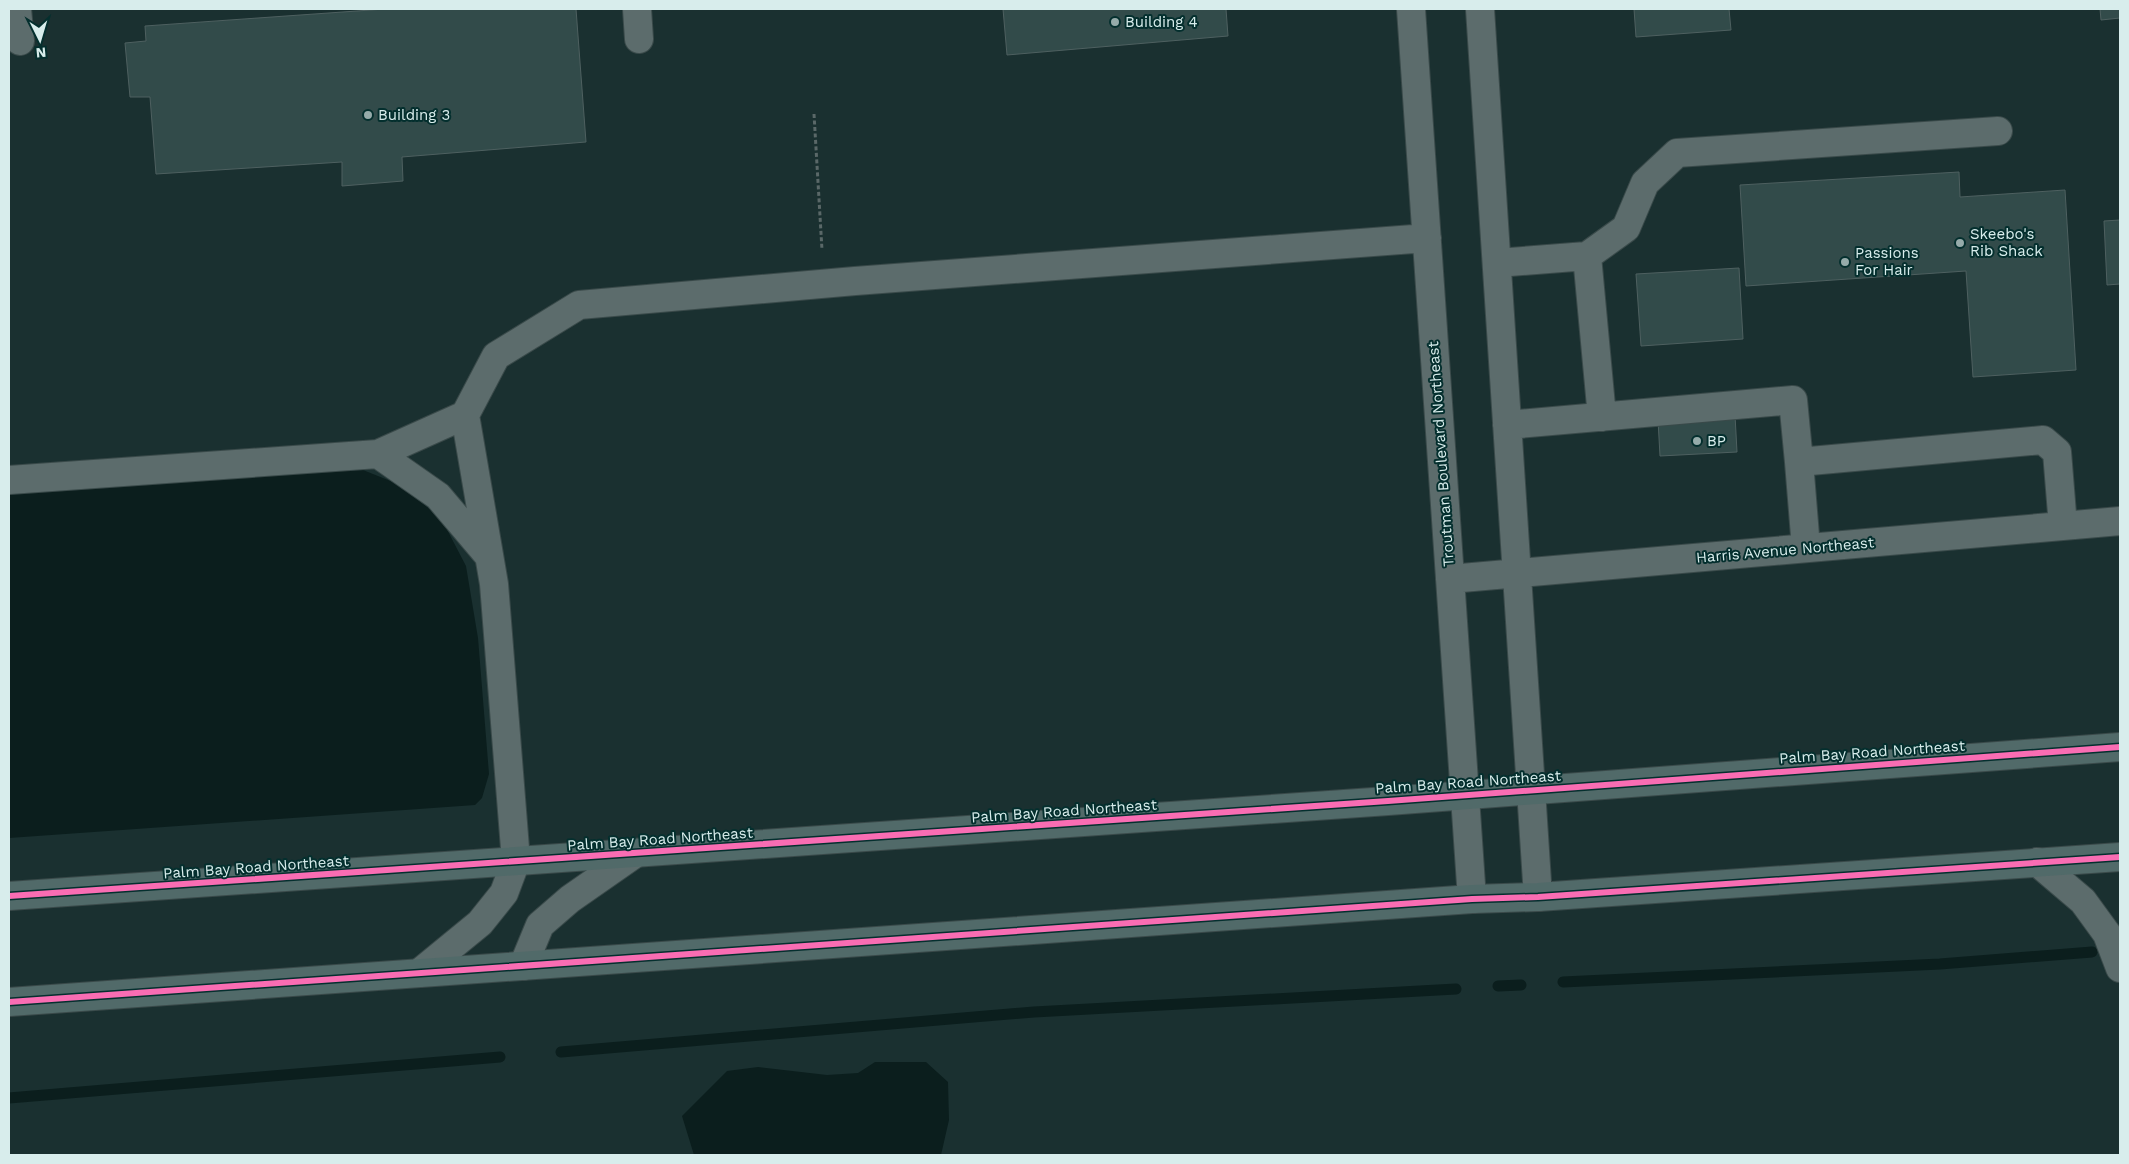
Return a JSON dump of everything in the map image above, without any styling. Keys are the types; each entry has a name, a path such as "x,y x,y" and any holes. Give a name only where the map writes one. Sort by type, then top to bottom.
{"main road":[{"name":"Palm Bay Road Northeast","path":"9,896 1464,796 2120,747"},
{"path":"9,1002 1472,899 1538,897 2120,857"}],"street":[{"path":"17,9 20,41"},
{"path":"637,9 639,39"},
{"name":"Troutman Boulevard Northeast","path":"1411,9 1472,899"},
{"path":"1480,9 1538,897"},
{"path":"1497,263 1587,256 1626,228 1645,183 1678,153 1998,131"},
{"path":"419,974 480,923 504,893 516,861 494,584 465,415 496,356 579,305 824,284 1427,238"},
{"path":"1587,256 1602,417"},
{"path":"1507,425 1794,400 1806,548"},
{"path":"9,480 378,454 465,415"},
{"path":"1799,462 2044,440 2057,452 2063,526"},
{"path":"378,454 438,496 489,556"},
{"name":"Harris Avenue Northeast","path":"1450,579 2120,521"},
{"path":"523,966 540,926 570,899 636,853"},
{"path":"2037,862 2083,901 2107,934 2120,968"}],"path":[{"path":"814,114 824,284"}],"water":[{"path":"358,468 398,484 441,518 466,566 478,638 489,774 482,798 475,805 9,838 9,485"},
{"path":"875,1062 926,1062 948,1082 949,1120 941,1155 694,1155 682,1116 727,1071 758,1067 827,1075 858,1073"}],"building":[{"name":"Building 3","path":"385,9 576,9 586,142 402,157 403,181 342,186 342,162 156,174 150,97 130,97 125,43 146,41 145,26"},
{"name":"Building 4","path":"1003,9 1226,9 1228,36 1007,55"},
{"path":"1634,9 1729,9 1731,30 1636,37"},
{"path":"2100,9 2120,9 2120,18 2101,20"},
{"path":"1959,172 1960,197 2065,190 2076,370 1973,377 1966,271 1746,286 1740,185"},
{"path":"2120,220 2120,284 2107,285 2104,221"},
{"path":"1739,268 1743,339 1641,346 1636,274"},
{"path":"1735,415 1737,452 1660,456 1658,420"}],"waterway":[{"path":"1563,982 1940,964 2092,952"},
{"path":"1498,986 1521,985"},
{"path":"561,1052 1034,1012 1456,989"},
{"path":"9,1098 500,1057"}],"cycle path":[{"path":"9,896 1388,801 2120,747"},
{"path":"9,1002 1472,899 1538,897 2120,857"}],"place":[{"name":"Building 4","path":"1115,22"},
{"name":"Building 3","path":"368,115"},
{"name":"Skeebo's Rib Shack","path":"1960,243"},
{"name":"Passions For Hair","path":"1845,262"},
{"name":"BP","path":"1697,441"}]}
